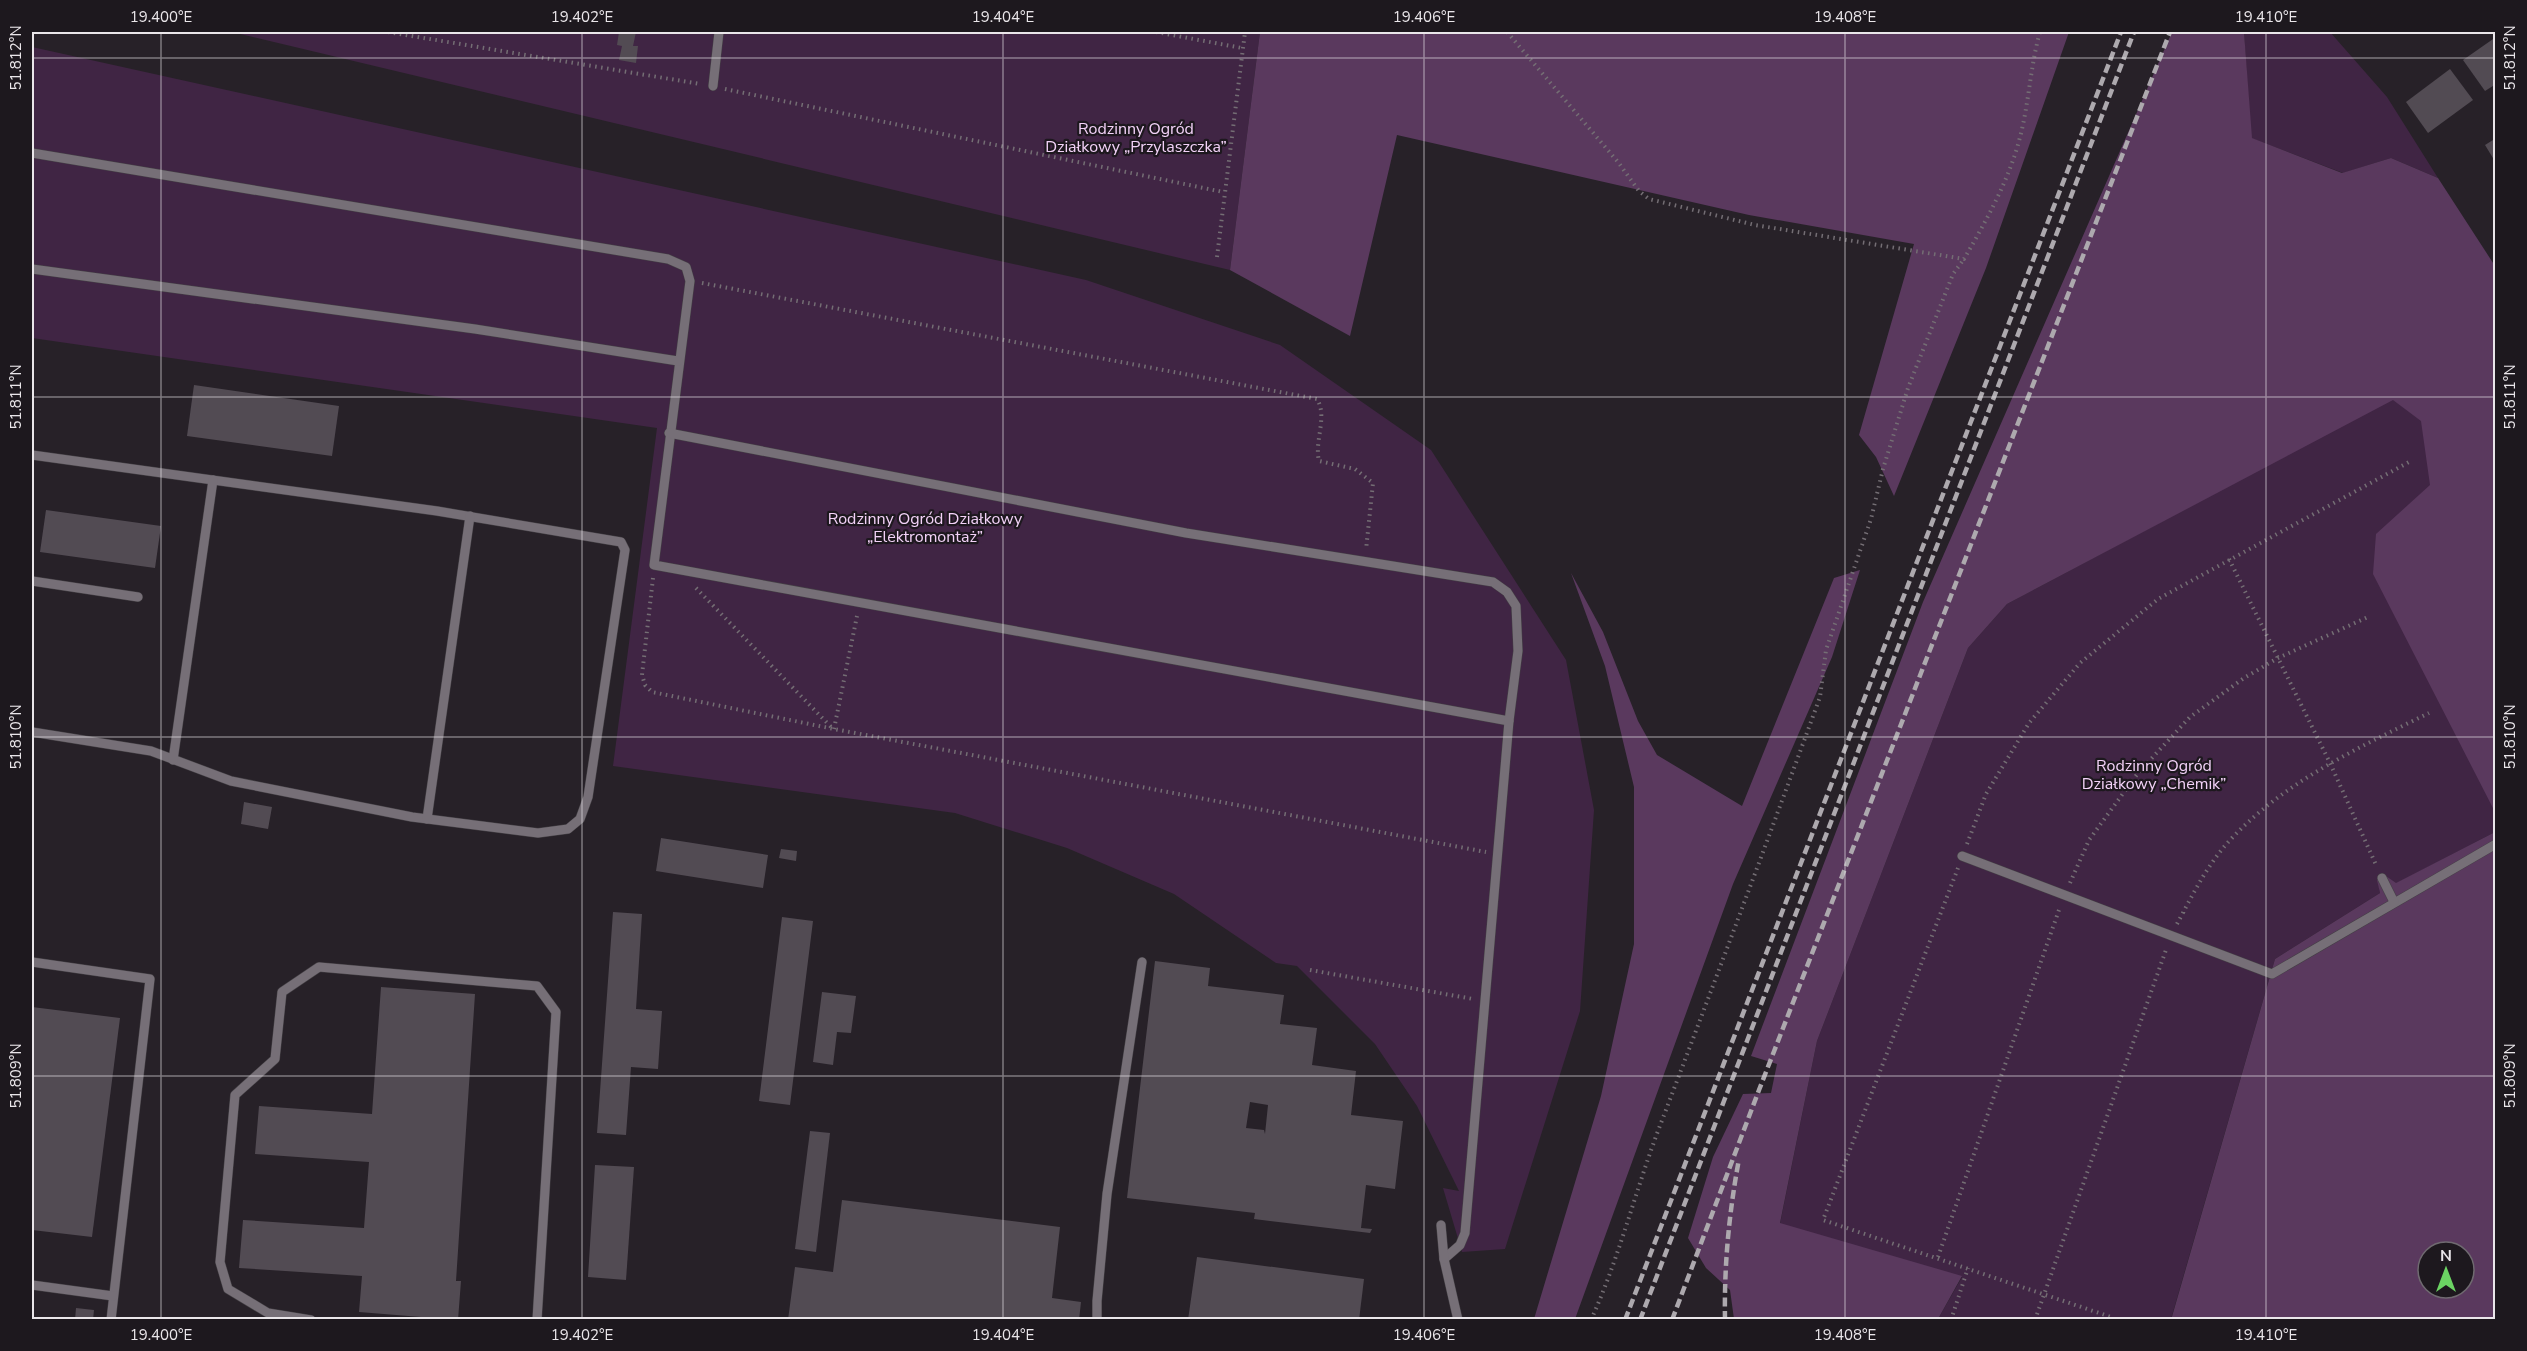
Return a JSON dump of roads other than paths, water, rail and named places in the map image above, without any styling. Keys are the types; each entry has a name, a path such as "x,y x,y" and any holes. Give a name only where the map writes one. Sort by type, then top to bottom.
{"lane":[{"path":"712,86 719,32"},
{"path":"32,153 668,259 686,267 690,281 678,361 654,565 1509,721"},
{"path":"32,269 475,329 678,361"},
{"path":"669,433 1186,533 1493,582 1507,592 1516,606 1518,651 1509,721 1465,1233 1460,1245 1444,1259"},
{"path":"32,455 470,516 621,542 625,550 588,797 580,819 568,829 538,833 427,819 231,781 151,751 32,732"},
{"path":"173,760 213,480"},
{"path":"427,819 470,516"},
{"path":"32,580 138,597"},
{"path":"1962,856 2272,974 2496,844"},
{"path":"2382,878 2394,902"},
{"path":"32,962 150,979 111,1320"},
{"path":"1097,1320 1107,1194 1142,962"},
{"path":"311,1320 268,1313 228,1289 220,1262 235,1095 275,1059 282,992 319,967 537,986 556,1012 537,1320"},
{"path":"1441,1225 1444,1259 1458,1320"},
{"path":"32,1285 113,1296"}],"railway":[{"path":"1625,1320 2121,32"},
{"path":"1640,1320 2134,32"},
{"path":"1672,1320 2170,32"},
{"path":"1725,1320 1728,1239 1739,1159"}],"park label":[{"name":"Rodzinny Ogród Działkowy „Przylaszczka”","path":"1136,138"},
{"name":"Rodzinny Ogród Działkowy „Elektromontaż”","path":"925,528"},
{"name":"Rodzinny Ogród Działkowy „Chemik”","path":"2154,775"}]}
